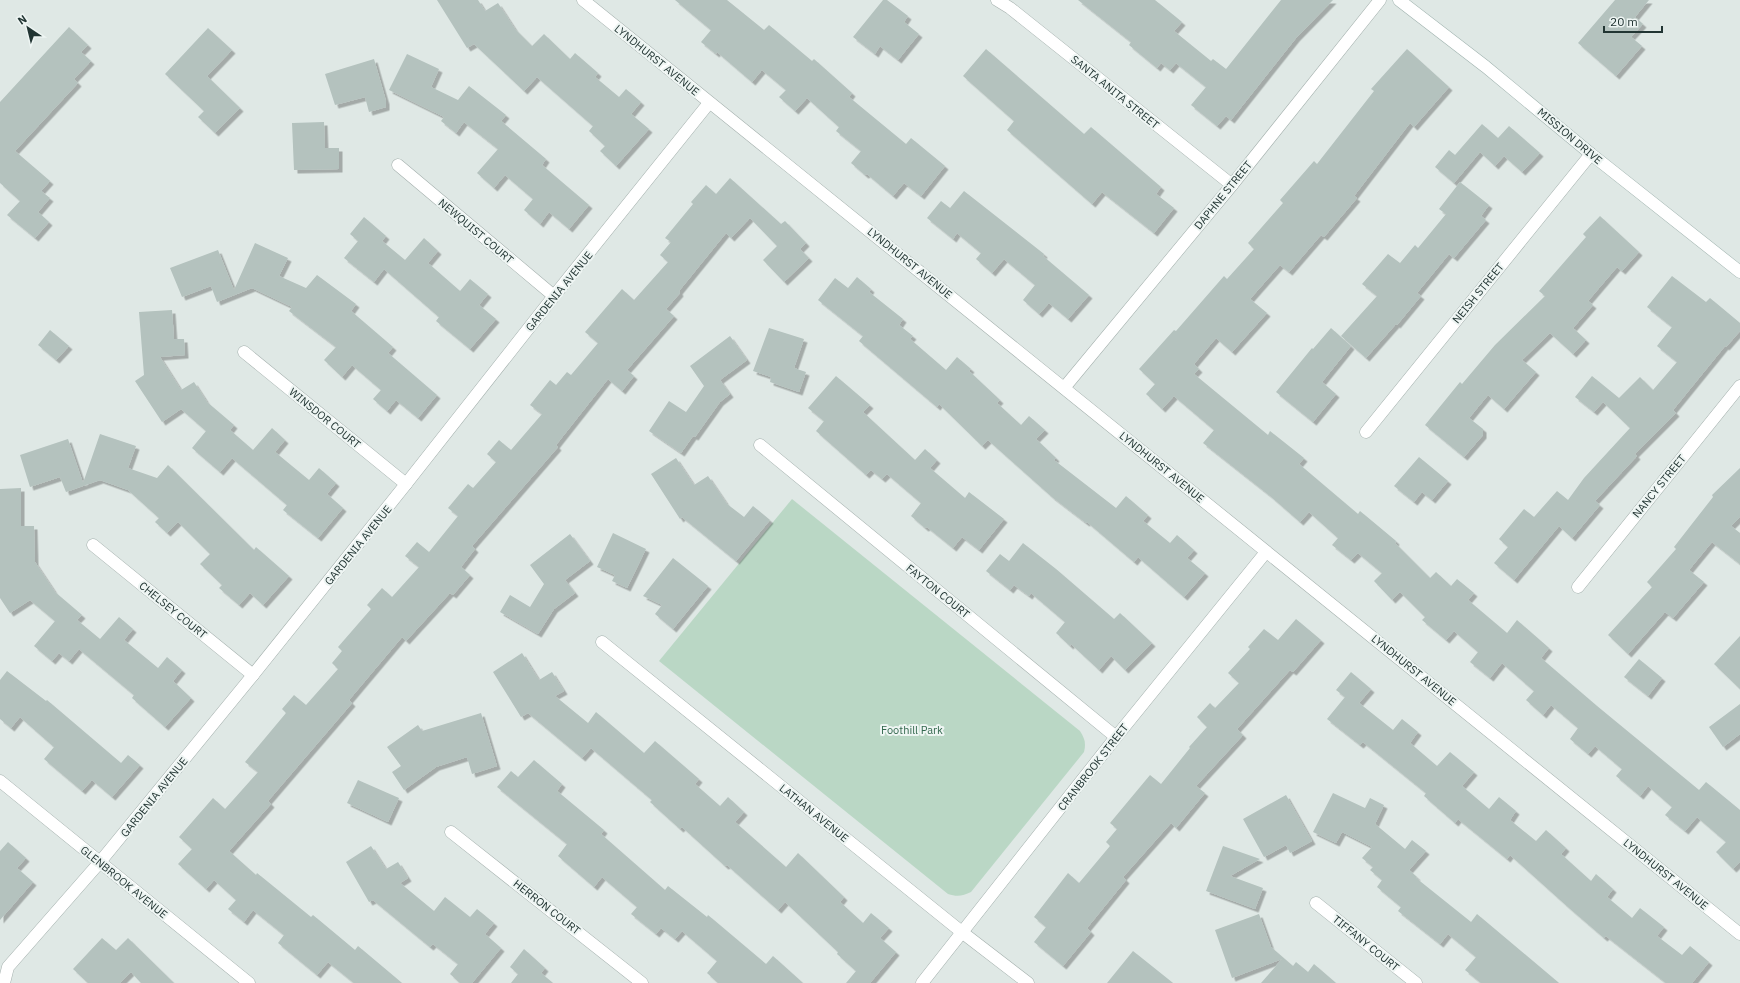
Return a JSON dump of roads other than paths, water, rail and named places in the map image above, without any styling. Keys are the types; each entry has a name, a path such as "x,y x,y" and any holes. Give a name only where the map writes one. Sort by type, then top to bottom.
{"street":[{"name":"LYNDHURST AVENUE","path":"583,0 1740,934"},
{"name":"SANTA ANITA STREET","path":"997,0 1010,8 1232,185"},
{"name":"DAPHNE STREET","path":"1064,388 1232,185 1380,0"},
{"name":"MISSION DRIVE","path":"1399,0 1486,67 1591,154 1740,272"},
{"name":"GARDENIA AVENUE","path":"4,983 8,968 100,862 253,675 554,296 710,103"},
{"name":"NEISH STREET","path":"1366,432 1591,154"},
{"name":"NEWQUIST COURT","path":"398,165 554,296"},
{"name":"WINSDOR COURT","path":"244,352 406,484"},
{"name":"NANCY STREET","path":"1578,587 1740,386"},
{"name":"FAYTON COURT","path":"760,445 1116,737"},
{"name":"CHELSEY COURT","path":"93,545 253,675"},
{"name":"CRANBROOK STREET","path":"922,983 963,933 1116,737 1266,552"},
{"name":"LATHAN AVENUE","path":"602,642 963,933 1028,983"},
{"name":"GLENBROOK AVENUE","path":"0,782 249,983"},
{"name":"HERRON COURT","path":"451,832 642,983"},
{"name":"TIFFANY COURT","path":"1316,903 1416,983"}],"park label":[{"name":"Foothill Park","path":"912,730"}]}
